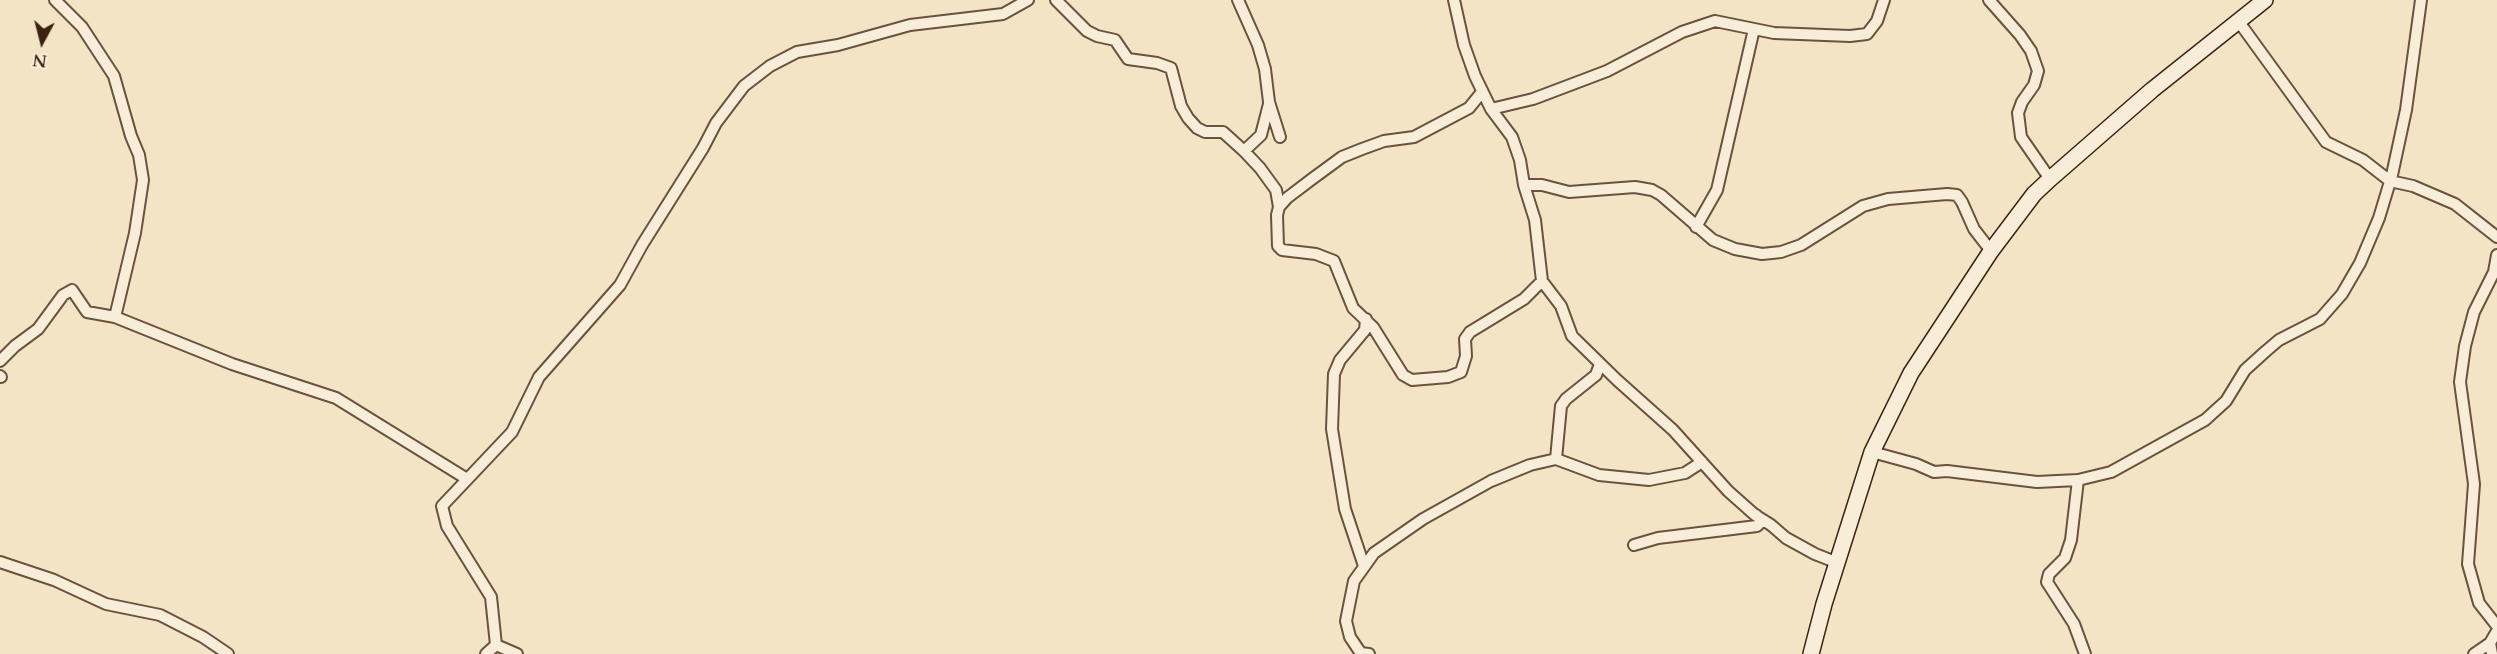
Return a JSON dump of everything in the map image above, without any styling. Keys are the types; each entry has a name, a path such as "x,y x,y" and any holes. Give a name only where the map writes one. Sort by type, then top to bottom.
{"main road":[{"path":"1811,654 1872,452 1911,373 1991,251 2034,194 2050,178 2152,90 2265,0"}],"street":[{"path":"55,0 82,27 114,76 131,135 140,155 142,191 135,233 115,317"},
{"path":"496,645 491,597 447,526 442,506 512,432 539,377 620,285 716,123 744,86 770,66 797,52 838,45 910,25 1003,14 1028,0"},
{"path":"1056,0 1087,31 1097,36 1116,40 1128,59 1157,63 1171,68 1181,106 1188,118 1197,128 1205,132 1223,132 1244,152 1260,168 1276,190 1279,207"},
{"path":"1238,0 1258,45 1265,69 1269,102 1280,137"},
{"path":"1454,0 1464,45 1482,92 1491,109 1512,137 1520,160 1524,185 1535,220 1542,281 1561,306 1572,336 1646,404 1728,491 1762,521 1757,526 1658,538 1634,545"},
{"path":"1491,109 1533,99 1607,71 1701,24 1714,21 1774,33 1850,36 1867,33 1877,21 1884,0"},
{"path":"1989,0 2020,35 2031,51 2038,71 2034,85 2022,102 2018,113 2021,136 2050,178"},
{"path":"1872,452 1916,464 1934,472 1947,471 2037,482 2078,480 2111,472 2205,420 2226,400 2245,370 2266,351 2279,340 2320,319 2342,294 2360,263 2379,219 2390,181 2406,110 2421,0"},
{"path":"2239,22 2326,142 2362,160 2390,181 2413,186 2455,204 2497,237"},
{"path":"1696,227 1717,190 1754,29"},
{"path":"1482,92 1469,108 1414,136 1384,141 1342,157 1287,198 1279,207 1276,215 1278,246 1282,250 1316,254 1334,261 1353,308 1366,319 1403,375 1412,380 1448,377 1461,372 1466,356 1465,339 1470,332 1524,299 1542,281"},
{"path":"1244,152 1262,135 1269,102"},
{"path":"1524,185 1542,185 1569,192 1635,187 1652,190 1661,195 1713,240 1735,249 1762,254 1781,252 1801,245 1863,206 1888,199 1957,195 1974,229 1991,251"},
{"path":"2496,256 2494,272 2474,312 2465,346 2460,382 2474,484 2468,564 2479,603 2497,626"},
{"path":"0,361 15,346 38,329 63,295 72,290 87,312 115,317 232,364 336,398 467,479"},
{"path":"1364,566 1345,509 1332,429 1334,374 1340,360 1365,330 1366,319"},
{"path":"1556,459 1561,406 1566,399 1596,375 1600,364"},
{"path":"1364,654 1350,637 1346,621 1354,581 1374,553 1423,519 1513,471 1556,459 1599,475 1649,480 1684,473 1702,462"},
{"path":"2078,480 2071,540 2065,558 2049,574 2047,582 2074,624 2085,654"},
{"path":"1755,515 1786,538 1815,554 1838,562"},
{"path":"0,562 54,580 106,604 160,615 203,637 228,654"},
{"path":"2474,654 2491,649 2497,631"},
{"path":"486,654 496,645"},
{"path":"496,645 517,654"}]}
